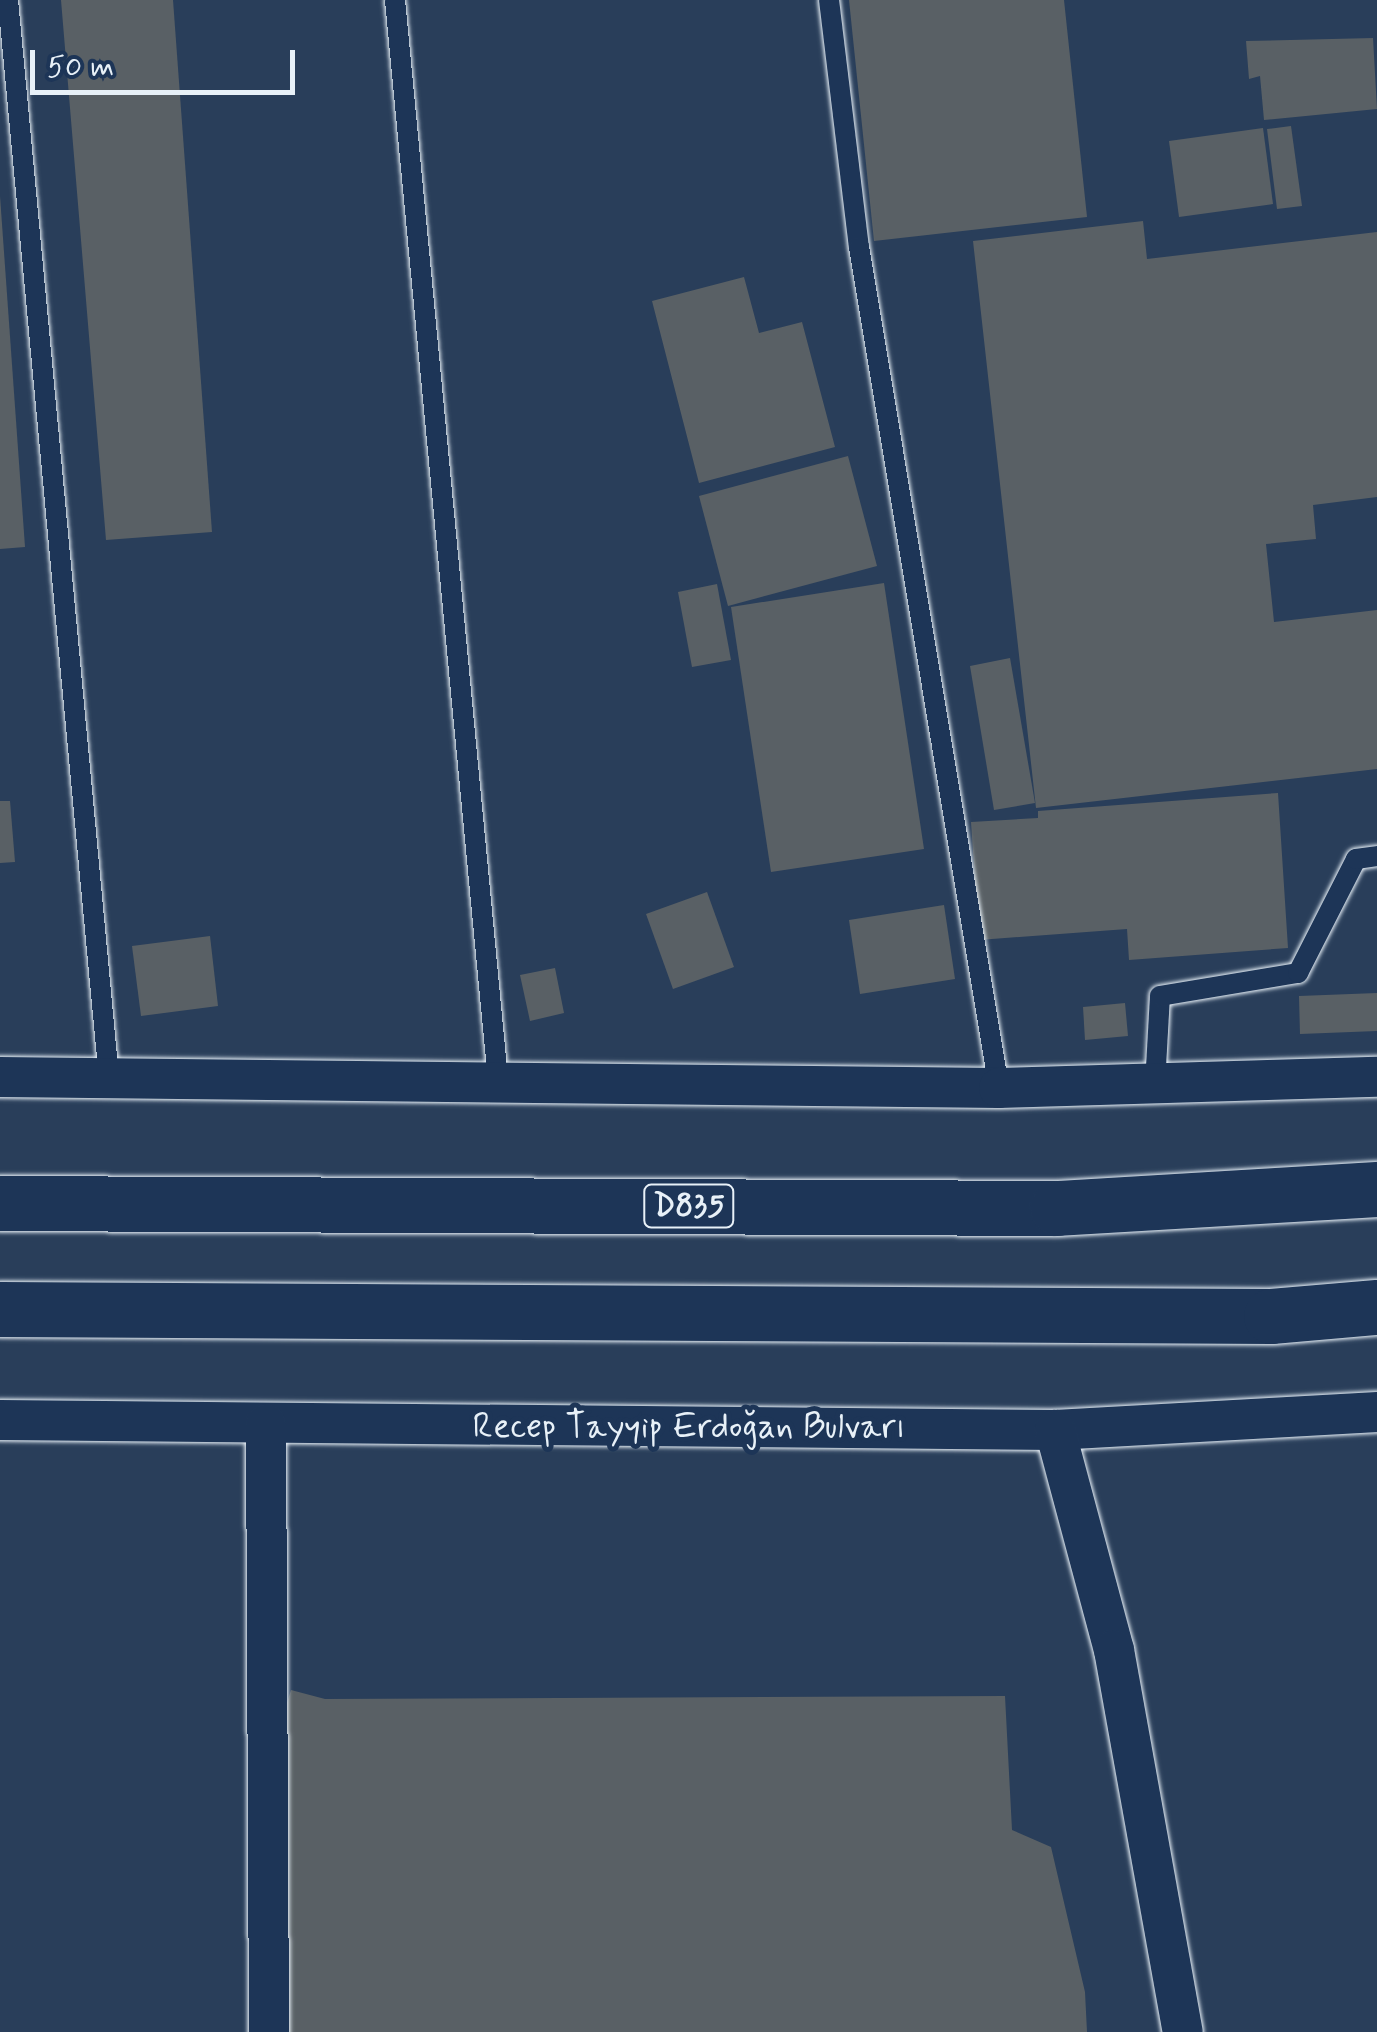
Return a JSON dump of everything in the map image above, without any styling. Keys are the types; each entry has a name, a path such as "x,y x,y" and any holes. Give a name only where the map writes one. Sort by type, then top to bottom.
{"highway":[{"name":"D835","path":"0,1203 1057,1208 1377,1189"},
{"path":"0,1309 1271,1316 1377,1307"}],"street":[{"path":"0,1077 999,1088 1377,1077"},
{"name":"Recep Tayyip Erdoğan Bulvarı","path":"0,1420 1054,1430 1377,1412"},
{"path":"266,1424 269,2032"},
{"path":"1054,1430 1114,1650 1183,2032"}],"lane":[{"path":"8,0 109,1078"},
{"path":"395,0 498,1080"},
{"path":"829,0 859,247 999,1088"},
{"path":"1155,1085 1160,996 1298,973 1356,860 1377,856"}],"building":[{"path":"61,0 173,0 212,532 106,540"},
{"path":"849,0 1064,0 1087,217 874,241"},
{"path":"1373,38 1377,109 1264,120 1260,76 1249,79 1246,41"},
{"path":"1291,126 1302,206 1277,209 1267,129"},
{"path":"1263,128 1273,204 1179,217 1169,141"},
{"path":"0,196 25,547 0,549"},
{"path":"1143,221 1147,259 1377,232 1377,497 1313,505 1316,539 1266,544 1274,622 1377,610 1377,769 1036,808 973,241"},
{"path":"744,277 759,333 802,322 835,447 699,483 652,301"},
{"path":"848,456 877,566 728,606 699,496"},
{"path":"884,583 924,849 771,872 731,607"},
{"path":"717,584 731,660 692,667 678,592"},
{"path":"1010,658 1035,803 994,810 970,666"},
{"path":"1278,793 1288,948 1129,960 1127,929 979,940 971,822 1038,818 1038,811"},
{"path":"0,801 10,801 15,862 0,863"},
{"path":"707,892 734,967 673,989 646,914"},
{"path":"944,905 955,979 860,994 849,920"},
{"path":"210,936 218,1006 141,1016 132,946"},
{"path":"555,968 564,1013 530,1021 520,975"},
{"path":"1377,993 1377,1031 1300,1034 1299,996"},
{"path":"1125,1003 1128,1036 1085,1040 1083,1007"},
{"path":"291,1690 325,1699 1005,1696 1012,1830 1051,1847 1085,1992 1087,2032 283,2032 285,1709"}]}
